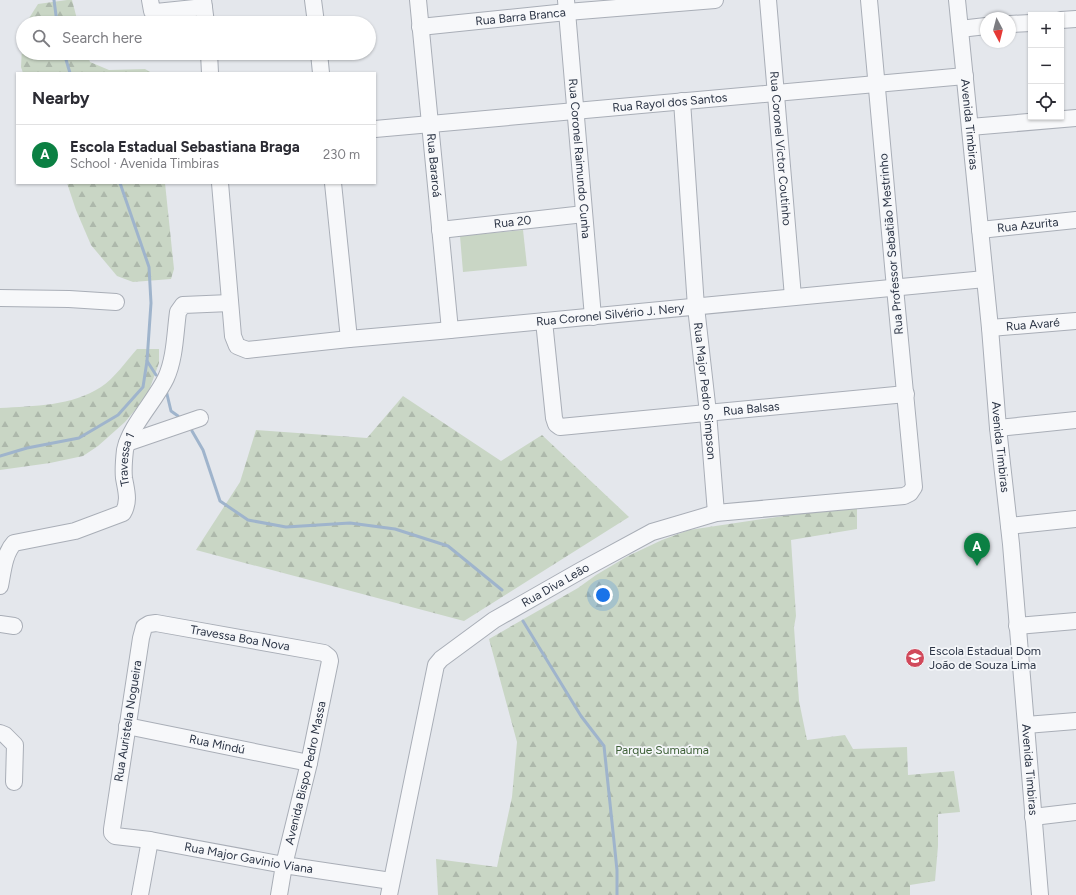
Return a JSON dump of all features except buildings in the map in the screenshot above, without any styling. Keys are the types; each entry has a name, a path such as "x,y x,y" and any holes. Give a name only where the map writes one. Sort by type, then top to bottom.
{"street":[{"path":"150,0 152,11 156,12 204,3 205,16"},
{"path":"313,0 315,16"},
{"name":"Rua Bararoá","path":"418,0 450,330"},
{"name":"Rua Barra Branca","path":"420,27 566,6 715,0"},
{"name":"Rua Coronel Victor Coutinho","path":"768,0 793,297"},
{"name":"Rua Professor Sebatião Mestrinho","path":"869,0 914,487"},
{"name":"Avenida Timbiras","path":"957,0 990,328 998,428 1009,526 1040,895"},
{"name":"Rua Coronel Raimundo Cunha","path":"566,6 593,317"},
{"path":"1064,20 1076,19"},
{"path":"1016,24 1028,23"},
{"path":"960,29 980,27"},
{"path":"209,60 210,72"},
{"path":"320,60 321,72"},
{"name":"Rua Rayol dos Santos","path":"376,129 965,76"},
{"name":"Rua Major Pedro Simpson","path":"682,101 696,307 708,412 716,513"},
{"path":"970,127 1076,118"},
{"path":"220,184 230,303"},
{"path":"333,184 349,339"},
{"name":"Rua 20","path":"440,230 584,214"},
{"name":"Rua Azurita","path":"980,230 1076,220"},
{"name":"Rua Coronel Silvério J. Nery","path":"230,303 233,336 237,346 246,350 985,279"},
{"path":"0,298 116,302"},
{"name":"Travessa 1","path":"0,586 7,554 14,542 75,531 123,513 126,508 128,495 124,476 124,460 127,443 165,379 171,366 178,312 180,308 183,305 230,303"},
{"name":"Rua Balsas","path":"544,321 554,418 556,424 560,427 906,394"},
{"name":"Rua Avaré","path":"990,328 1076,321"},
{"path":"127,443 200,418"},
{"path":"998,428 1076,420"},
{"name":"Rua Diva Leão","path":"390,888 436,665 441,659 494,620 652,532 716,513 904,496 910,493 914,487"},
{"path":"1009,526 1076,519"},
{"path":"1017,626 1076,621"},
{"name":"Travessa Boa Nova","path":"156,623 324,653"},
{"name":"Rua Auristela Nogueira","path":"112,828 141,638 144,627 149,624 156,623"},
{"name":"Avenida Bispo Pedro Massa","path":"278,895 330,661 329,657 324,653"},
{"path":"1026,725 1076,721"},
{"name":"Rua Mindú","path":"127,726 308,763"},
{"path":"0,733 5,734 14,745 14,782"},
{"path":"1033,817 1076,812"},
{"name":"Rua Major Gavinio Viana","path":"112,828 112,833 115,836 150,840 284,864 390,888"},
{"path":"140,895 150,840"}],"green space":[{"path":"72,0 76,16 30,16 38,4"},
{"path":"21,60 89,60 90,62 109,70 145,69 150,72 23,72"},
{"path":"67,184 165,184 174,269 171,279 133,282 117,276 91,245 76,210"},
{"path":"523,230 527,266 463,272 460,236"},
{"path":"137,349 159,349 159,363 147,396 125,422 98,446 83,456 50,463 0,470 0,408 52,404 78,398 90,393 106,384"},
{"path":"403,396 501,461 542,435 629,517 464,621 196,550 240,482 256,430 367,438"},
{"name":"Parque Sumaúma","path":"857,508 857,529 791,540 796,616 794,627 799,701 807,740 845,735 853,749 907,747 908,775 954,771 960,812 938,814 938,846 935,881 910,885 910,895 438,895 436,859 497,867 512,797 517,742 489,639 578,588 596,575 628,556 662,540 689,530 790,515"}],"waterway":[{"path":"54,0 56,16"},
{"path":"66,60 70,72"},
{"path":"0,456 27,448 79,438 118,415 143,387 147,361 151,303 149,267 120,184"},
{"path":"147,361 156,375"},
{"path":"166,390 171,411 178,416"},
{"path":"192,431 203,450 220,501 248,520 286,527 350,523 395,529 448,546 502,590"},
{"path":"523,621 581,716 604,746 617,870 617,895"}],"place":[{"name":"Escola Estadual Sebastiana Braga","path":"977,566"},
{"name":"Escola Estadual Dom João de Souza Lima","path":"915,658"}]}
